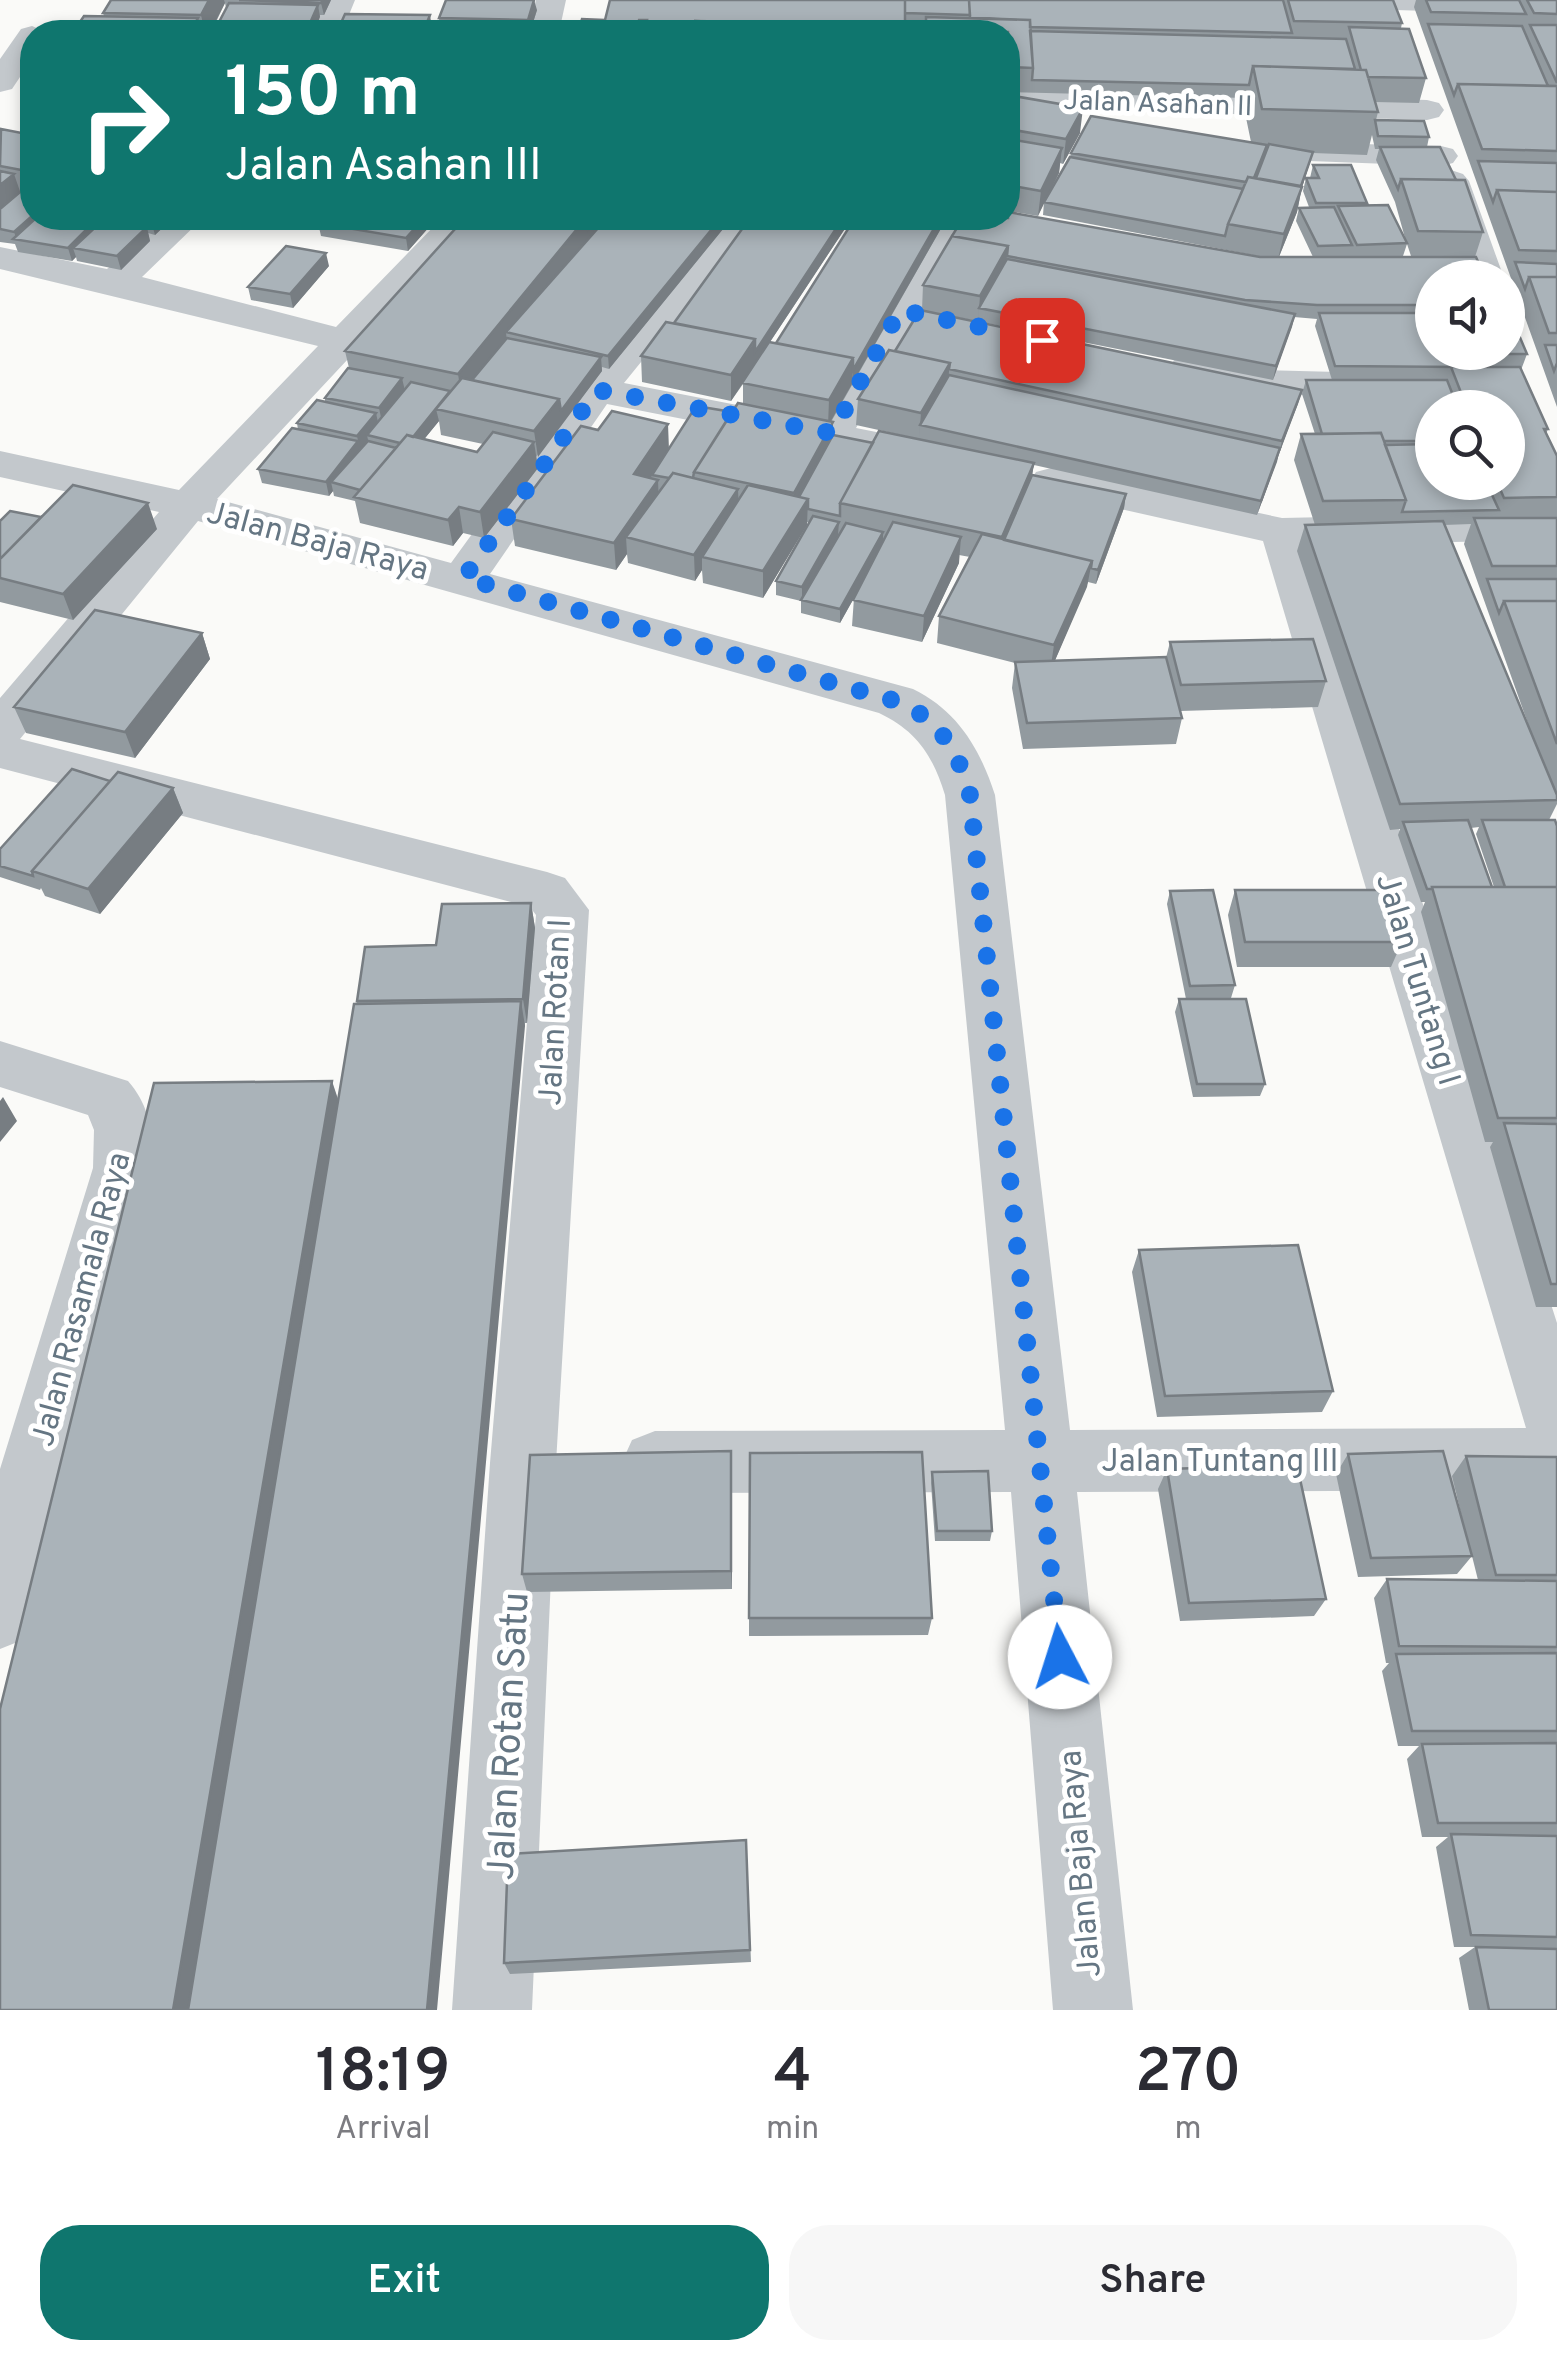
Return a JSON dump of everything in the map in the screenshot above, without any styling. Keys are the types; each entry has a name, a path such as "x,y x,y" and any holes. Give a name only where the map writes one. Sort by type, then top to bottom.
{"street":[{"path":"1363,0 1557,6"},
{"path":"1388,1 1403,42"},
{"path":"0,82 20,54"},
{"path":"1416,76 1479,260"},
{"name":"Jalan Asahan II","path":"1020,97 1428,110"},
{"path":"1176,102 1190,143 1288,155 1441,156"},
{"path":"1020,116 1136,134"},
{"path":"114,282 172,230"},
{"path":"0,730 188,505 450,230"},
{"path":"464,578 597,390 730,230"},
{"path":"832,433 948,230"},
{"path":"0,258 114,282 344,341"},
{"path":"900,310 1024,336"},
{"path":"1155,361 1256,382 1412,386"},
{"path":"597,390 832,433 1282,532 1557,526"},
{"name":"Jalan Baja Raya","path":"0,464 188,505 464,578 896,701 925,716 952,746 970,795 1042,1460 1093,2010"},
{"name":"Jalan Tuntang I","path":"1282,532 1557,1425"},
{"name":"Jalan Rotan I","path":"0,751 528,887 556,898 565,918 569,1462"},
{"name":"Jalan Rasamala Raya","path":"0,1064 108,1098 119,1108 124,1132 122,1168 28,1490 0,1614"},
{"name":"Jalan Tuntang III","path":"569,1462 1557,1459"},
{"name":"Jalan Rotan Satu","path":"492,2010 569,1462"}],"building":[{"path":"111,0 209,0 201,15 103,13"},
{"path":"239,0 323,0 321,3"},
{"path":"446,0 534,0 528,20 439,18"},
{"path":"610,0 905,0 905,20 605,20"},
{"path":"905,0 969,0 970,15 905,13"},
{"path":"969,0 1283,0 1292,33 1030,27 1030,20 970,18"},
{"path":"1288,0 1393,0 1402,23 1294,21"},
{"path":"1426,0 1519,0 1526,14 1431,12"},
{"path":"1527,0 1557,0 1557,14 1534,13"},
{"path":"229,3 318,5 311,20 220,20"},
{"path":"345,14 430,15 428,20 342,20"},
{"path":"84,16 198,18 197,20 81,20"},
{"path":"926,17 1030,20 1033,68 1020,67 1020,20"},
{"path":"1428,24 1522,26 1548,86 1458,84 1454,95"},
{"path":"1530,25 1557,25 1557,83"},
{"path":"1349,27 1409,29 1426,78 1368,77 1366,70 1361,70"},
{"path":"1030,31 1346,39 1355,69 1253,66 1249,85 1032,80"},
{"path":"1253,66 1366,70 1378,112 1262,109"},
{"path":"1458,84 1557,86 1557,151 1482,149"},
{"path":"1020,97 1083,108 1066,139 1020,131"},
{"path":"1091,116 1267,145 1254,178 1248,177 1246,182 1071,153"},
{"path":"1375,120 1424,121 1429,137 1378,136"},
{"path":"1,129 20,133 20,170 0,166"},
{"path":"1020,141 1062,148 1041,191 1020,187"},
{"path":"1269,144 1313,152 1301,186 1256,178"},
{"path":"1380,147 1440,147 1456,180 1401,179 1398,189"},
{"path":"1070,157 1243,189 1225,236 1044,202"},
{"path":"1478,161 1557,163 1557,192 1497,190 1493,202"},
{"path":"1313,165 1351,165 1367,203 1316,203 1306,178 1319,178"},
{"path":"0,171 14,174 0,185"},
{"path":"1248,177 1302,187 1284,234 1228,224"},
{"path":"1401,179 1465,180 1483,232 1418,231"},
{"path":"1497,190 1557,192 1557,251 1519,250"},
{"path":"20,192 20,227 14,232 0,229 0,209"},
{"path":"1388,205 1407,243 1357,245 1338,206"},
{"path":"1334,207 1352,245 1318,246 1299,208"},
{"path":"1020,214 1260,257 1477,260 1415,260 1415,305 1317,305 1245,300 1007,256 1008,246 952,236 956,230 1020,230"},
{"path":"23,230 86,230 68,248 13,239"},
{"path":"92,230 144,230 117,256 73,248"},
{"path":"359,230 413,230 406,238"},
{"path":"454,230 576,230 458,374 345,351"},
{"path":"596,230 711,230 608,356 506,332"},
{"path":"741,230 835,230 755,352 755,339 674,323"},
{"path":"847,230 933,230 853,370 853,358 776,343"},
{"path":"952,236 1008,246 980,296 923,285"},
{"path":"286,246 326,253 290,294 248,287"},
{"path":"1007,259 1295,314 1276,366 979,308"},
{"path":"1525,262 1557,264 1557,277 1529,277 1525,289"},
{"path":"1529,277 1557,277 1557,333 1549,333"},
{"path":"920,310 1302,390 1282,441 949,369 950,363 895,351"},
{"path":"1319,313 1415,313 1415,367 1335,366"},
{"path":"666,322 755,339 731,375 641,356"},
{"path":"507,338 601,357 561,411 559,399 472,380"},
{"path":"769,342 853,358 829,400 742,383"},
{"path":"1545,345 1557,345 1554,371"},
{"path":"889,350 950,363 921,413 858,399"},
{"path":"348,368 402,378 379,408 325,398"},
{"path":"1452,370 1521,370 1557,456 1557,497 1525,498 1525,390 1460,390"},
{"path":"949,375 1280,448 1261,501 920,425"},
{"path":"462,378 559,399 534,431 436,409"},
{"path":"1306,380 1447,380 1451,390 1415,390 1415,441 1384,441 1381,433 1322,434"},
{"path":"411,382 450,391 413,437 407,435 400,443 367,435"},
{"path":"317,400 376,413 357,436 297,423"},
{"path":"738,403 833,422 794,493 694,472"},
{"path":"696,406 732,412 693,478 673,473 669,478 652,475"},
{"path":"612,411 668,424 634,474 658,480 614,543 511,519 581,426 598,430"},
{"path":"292,428 358,441 326,482 258,469"},
{"path":"879,431 1034,463 1002,537 840,503"},
{"path":"493,432 534,442 480,512 459,507 448,520 354,497 407,435 477,452"},
{"path":"1381,433 1406,500 1323,501 1301,434"},
{"path":"833,435 873,443 840,503 840,516 808,509 808,499 799,497"},
{"path":"368,441 396,448 360,490 331,482"},
{"path":"1415,444 1415,500 1494,500 1499,510 1402,512 1406,500 1385,445"},
{"path":"673,473 738,489 694,555 626,537"},
{"path":"1032,475 1126,494 1098,570 1091,568 1092,561 1004,540"},
{"path":"73,485 148,503 63,594 0,578 0,559"},
{"path":"748,485 808,499 763,571 702,557"},
{"path":"10,511 41,517 0,559 0,521"},
{"path":"813,516 839,522 802,587 776,581"},
{"path":"1474,518 1557,518 1557,566 1492,566"},
{"path":"1443,521 1557,800 1400,804 1305,525"},
{"path":"893,522 961,537 924,616 853,600"},
{"path":"846,523 883,532 840,609 801,600"},
{"path":"982,534 1092,561 1054,645 939,616"},
{"path":"1487,579 1557,579 1557,601 1504,601 1499,613"},
{"path":"1504,601 1557,601 1557,744"},
{"path":"95,610 202,633 125,732 14,707"},
{"path":"1313,639 1326,681 1181,685 1170,642"},
{"path":"1166,657 1182,718 1027,723 1015,662"},
{"path":"72,769 110,781 32,871 33,876 0,866 0,849"},
{"path":"118,772 173,788 88,889 32,871"},
{"path":"1468,820 1492,887 1427,889 1403,822"},
{"path":"1482,820 1555,820 1557,887 1505,887"},
{"path":"1432,887 1557,887 1557,1118 1498,1118"},
{"path":"1213,890 1235,985 1190,986 1170,891"},
{"path":"1235,890 1387,890 1402,942 1245,942"},
{"path":"531,903 523,999 357,1001 365,947 436,945 442,904"},
{"path":"1179,999 1246,999 1265,1084 1197,1084"},
{"path":"521,1001 427,2010 188,2010 354,1004"},
{"path":"332,1081 173,2010 0,2010 0,1709 154,1083"},
{"path":"1504,1123 1557,1124 1557,1284 1551,1284"},
{"path":"1298,1245 1333,1391 1165,1396 1139,1250"},
{"path":"731,1451 731,1571 522,1574 530,1455"},
{"path":"1443,1451 1472,1556 1371,1558 1348,1454"},
{"path":"922,1452 932,1618 749,1618 750,1453"},
{"path":"1466,1456 1557,1457 1557,1575 1496,1575"},
{"path":"1297,1465 1326,1599 1189,1603 1167,1469"},
{"path":"988,1471 992,1531 937,1531 932,1472"},
{"path":"1387,1579 1557,1581 1557,1647 1399,1646"},
{"path":"1557,1653 1557,1731 1412,1731 1396,1654"},
{"path":"1557,1743 1557,1823 1438,1823 1422,1744"},
{"path":"1451,1834 1557,1836 1557,1937 1471,1935"},
{"path":"746,1840 750,1950 504,1963 508,1854"},
{"path":"1476,1947 1557,1949 1557,2010 1489,2010"}],"route":[{"path":"1042,340 900,310 832,433 597,390 464,578 896,701 925,716 952,746 970,795 1060,1657"}]}
